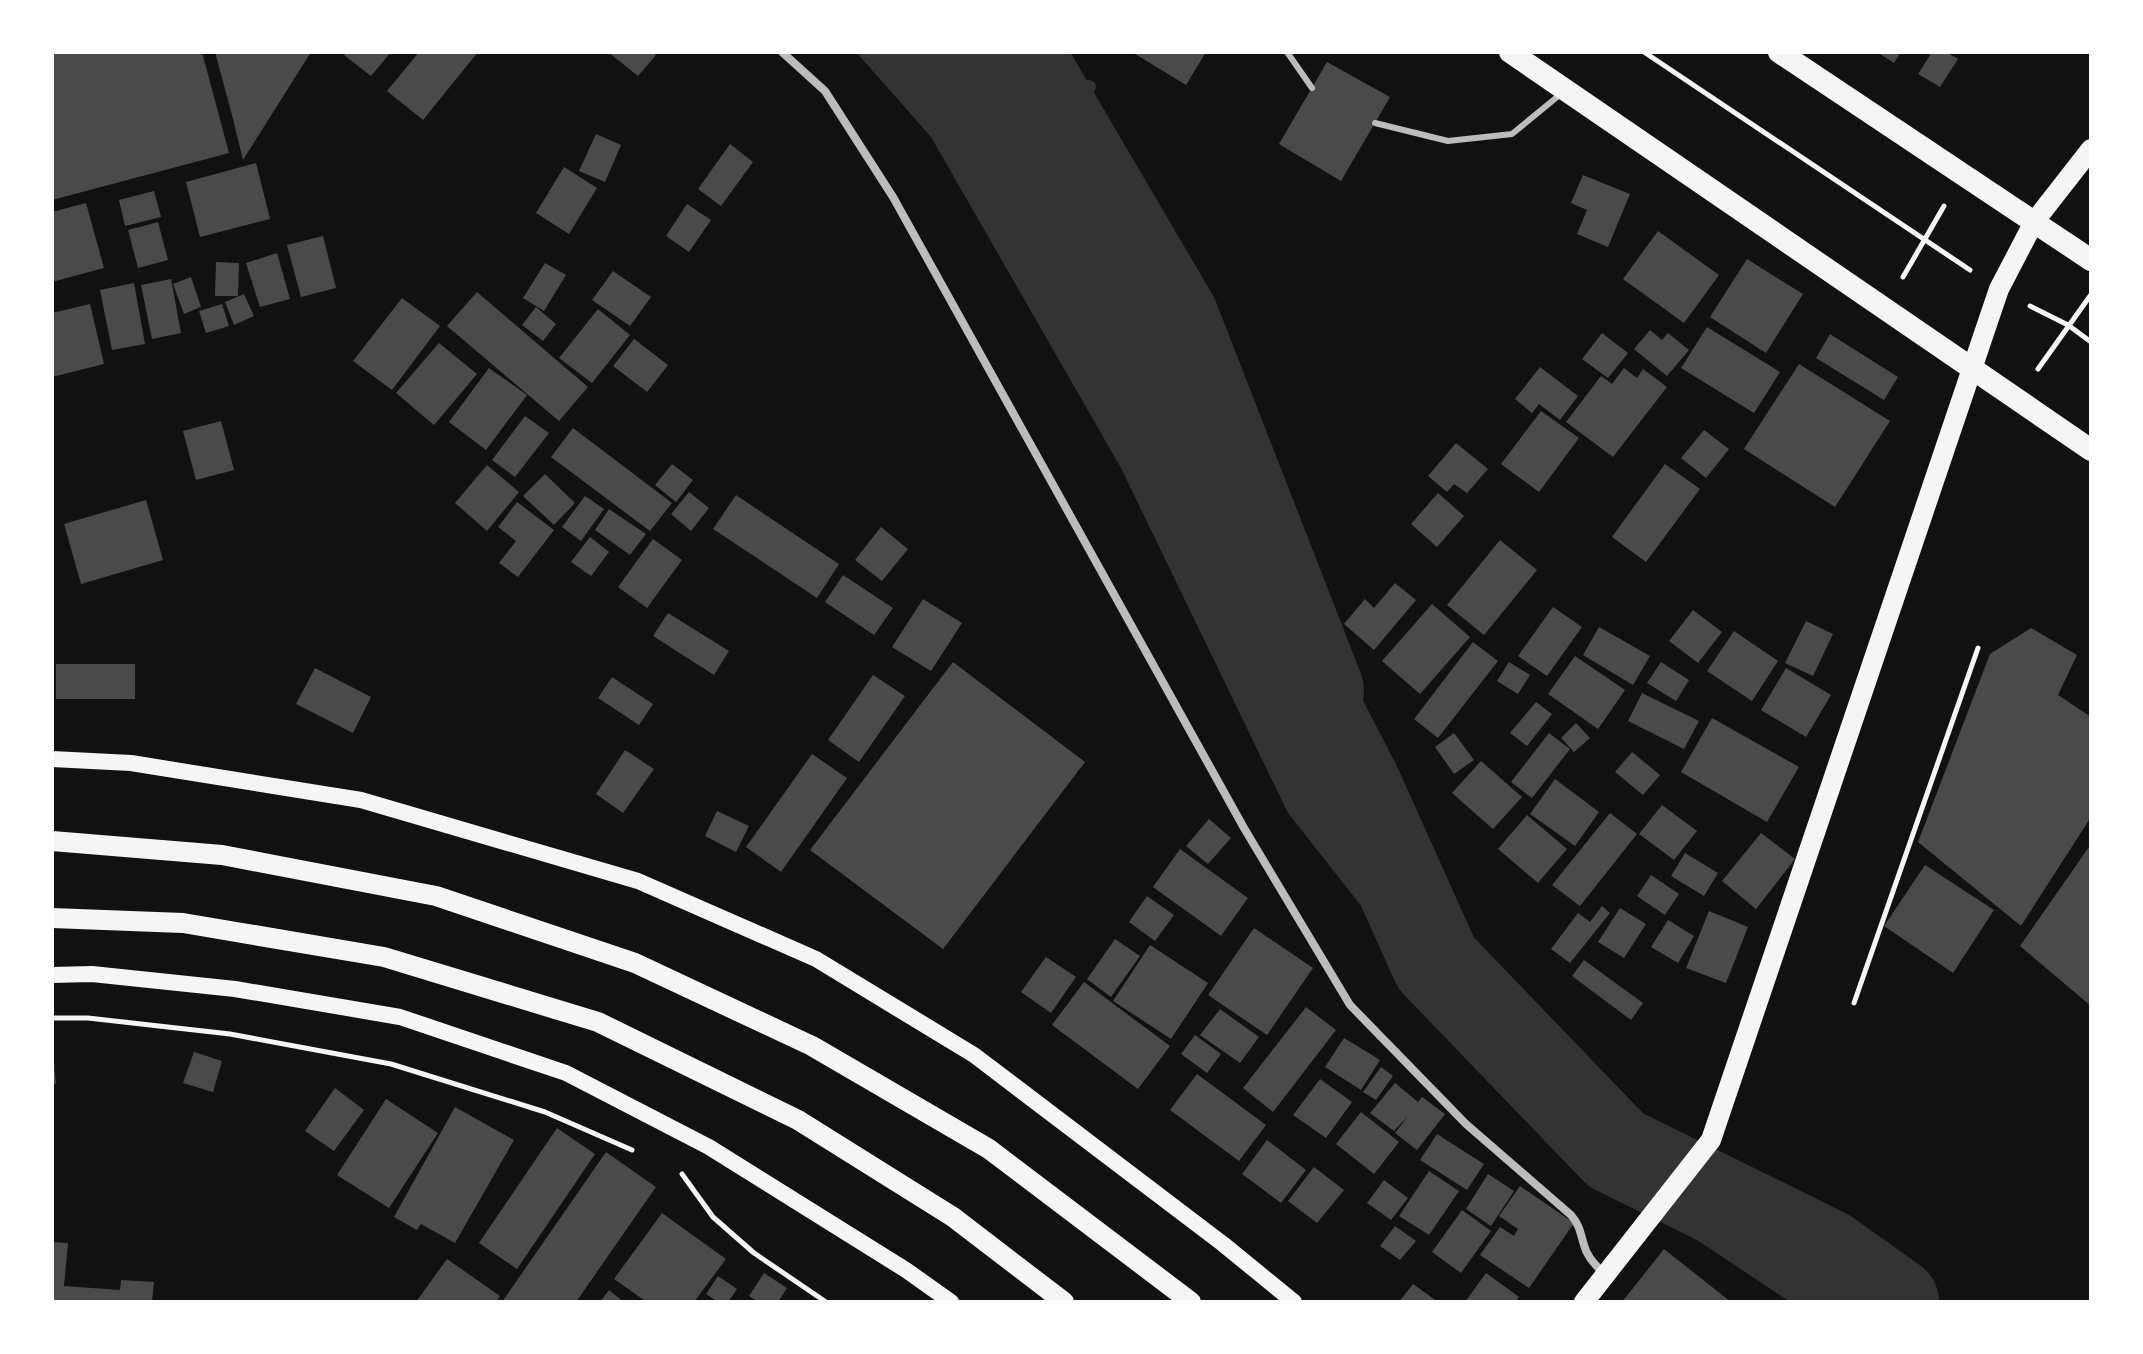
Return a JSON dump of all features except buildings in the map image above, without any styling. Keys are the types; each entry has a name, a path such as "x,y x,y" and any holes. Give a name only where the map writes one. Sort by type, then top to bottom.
{"highway":[{"path":"1510,52 2091,450"},
{"path":"1779,52 2091,260"}],"main road":[{"path":"1584,1302 1711,1140 1999,289 2034,222 2091,149"},
{"path":"52,759 131,763 361,800 638,881 816,959 974,1055 1211,1234 1294,1302"},
{"path":"52,841 222,855 436,896 635,963 812,1046 989,1149 1191,1302"},
{"path":"52,918 183,923 384,957 598,1022 798,1120 953,1217 1064,1302"},
{"path":"52,975 92,974 235,989 400,1017 566,1073 709,1147 906,1270 951,1302"}],"street":[{"path":"782,52 825,91 893,197 1244,828 1350,1005 1466,1124 1571,1215 1581,1227 1590,1260 1608,1274"}],"lane":[{"path":"1287,52 1312,88"},
{"path":"1375,123 1448,141 1512,134 1565,90"}],"path":[{"path":"1644,52 1923,240 1999,289 2068,325 2091,342"},
{"path":"1885,310 1923,240 1964,175"},
{"path":"2017,400 2091,294"},
{"path":"1854,1003 1978,648"},
{"path":"52,1018 88,1018 230,1034 391,1064 545,1112 639,1152"},
{"path":"679,1169 713,1217 754,1253 826,1302"}],"shaded area":[{"path":"856,52 1018,52 1174,318 1357,787 1436,963 1616,1150 1825,1253 1894,1302 1790,1302 1544,1138 1288,813 1121,468 931,137"}],"waterway":[{"path":"1018,52 1174,318 1319,690"},
{"path":"1041,130 1089,87"},
{"path":"1304,684 1357,787 1436,963 1616,1150 1825,1253 1894,1302"}]}
